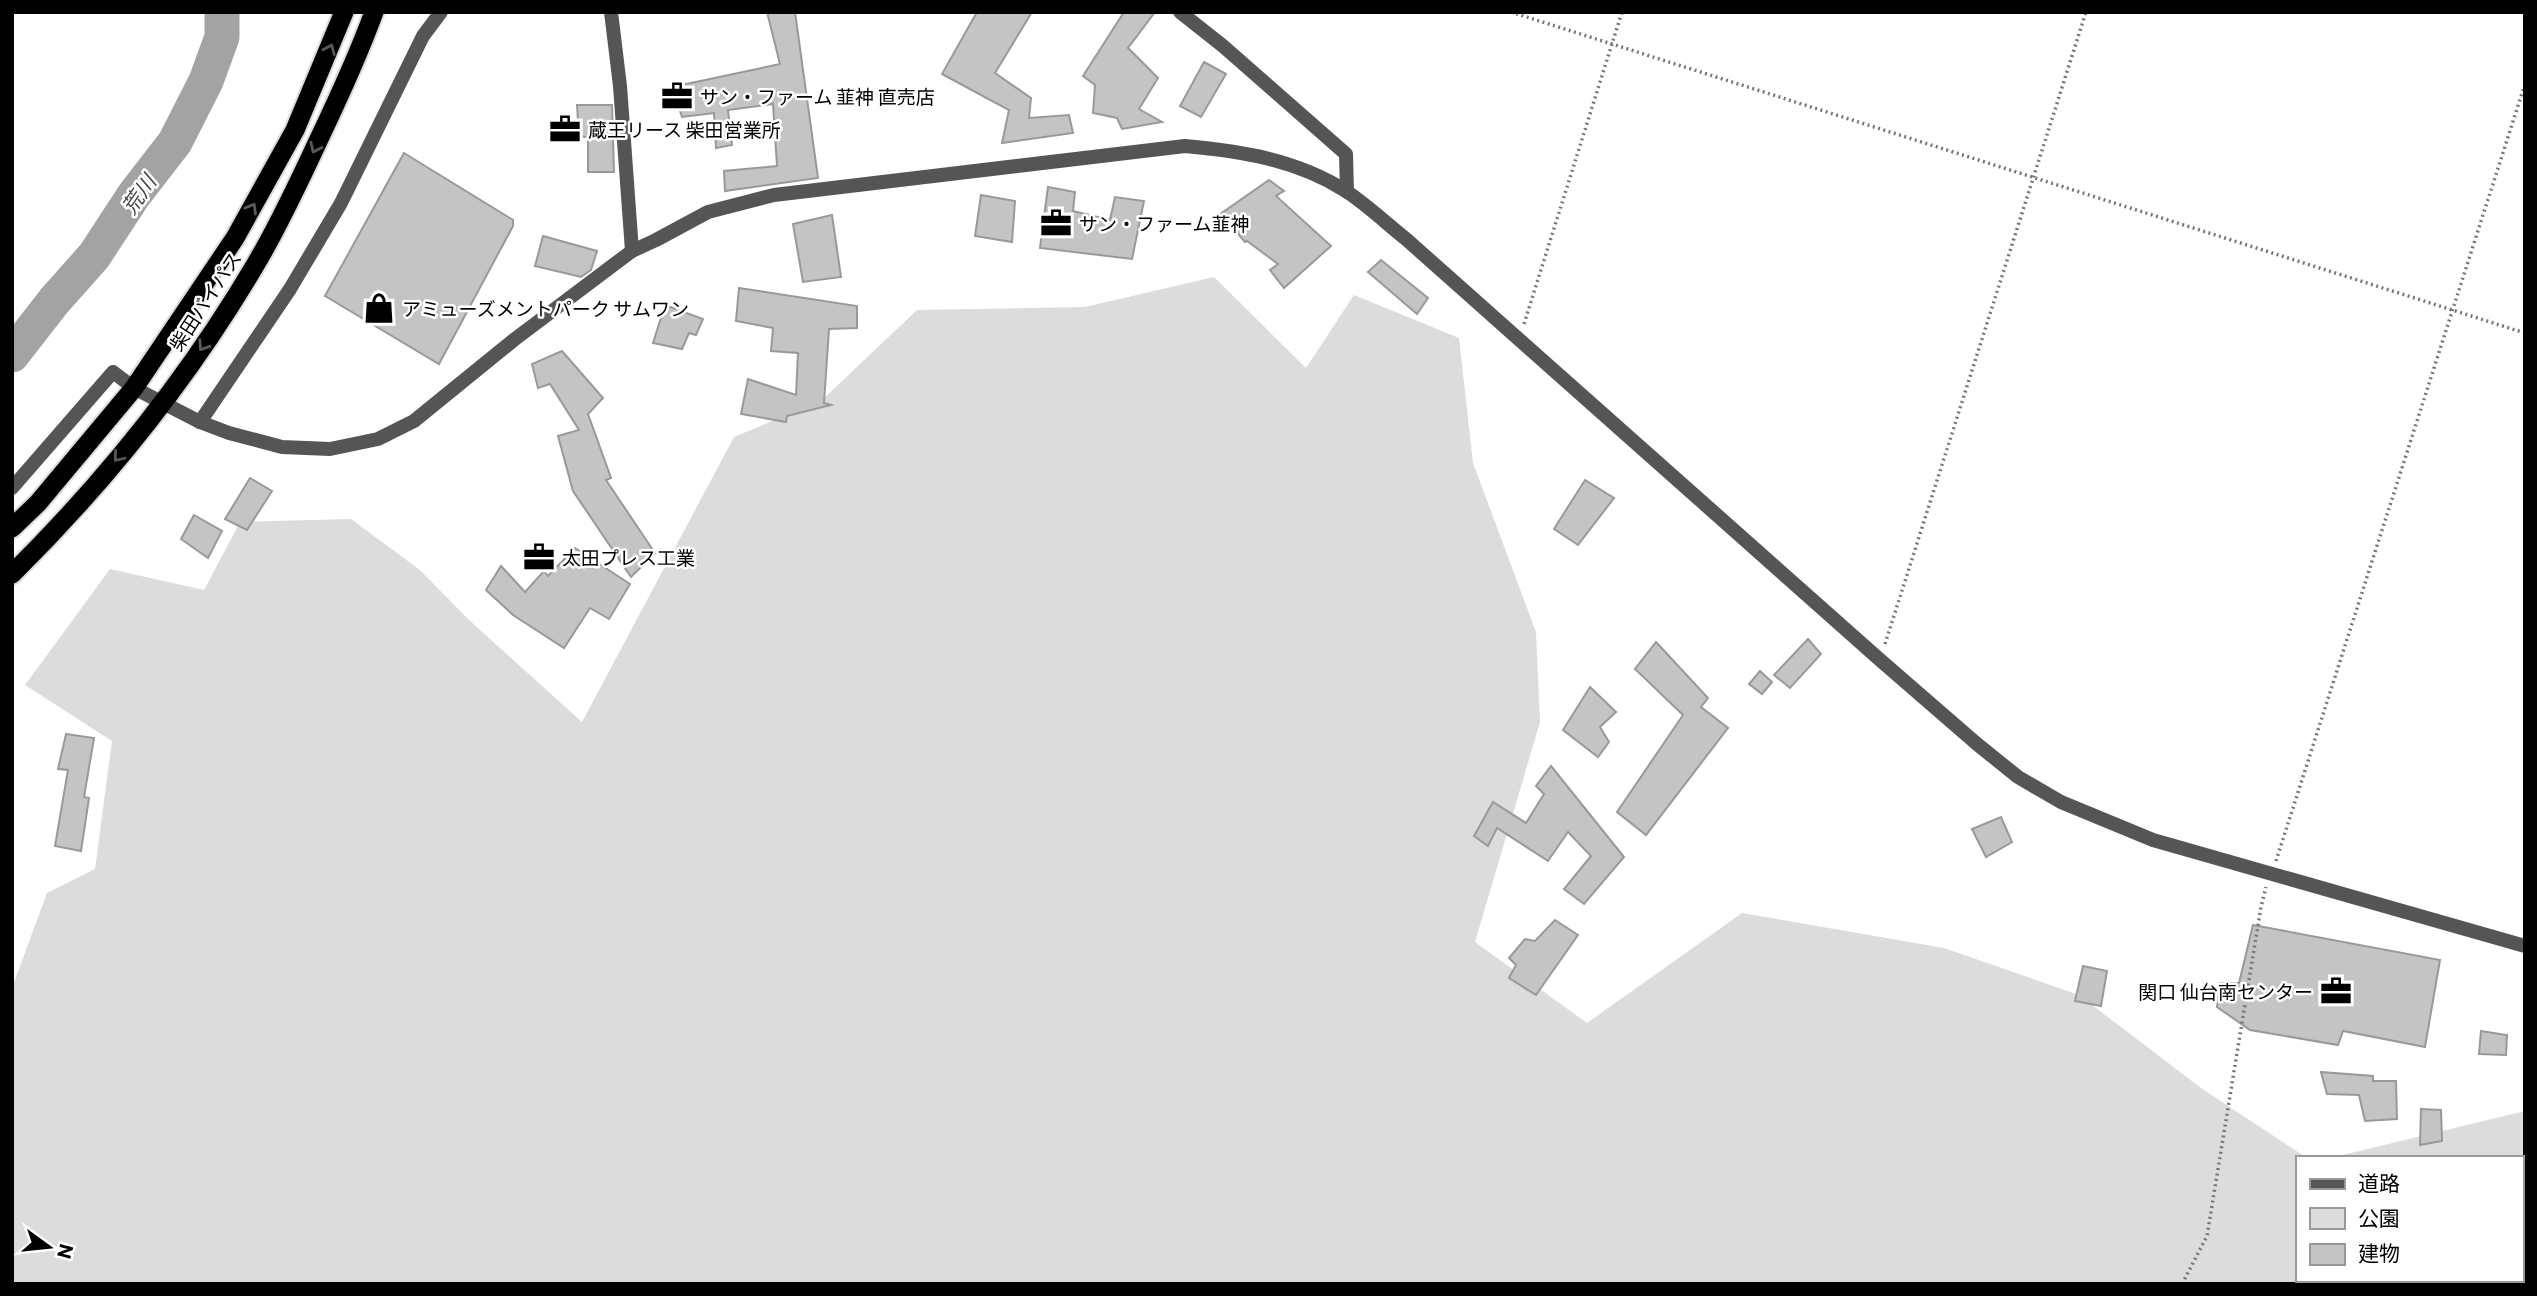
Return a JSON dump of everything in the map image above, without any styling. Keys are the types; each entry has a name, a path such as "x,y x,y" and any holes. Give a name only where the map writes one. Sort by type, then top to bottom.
{"highway":[{"name":"柴田バイパス","path":"12,528 47,492 134,388 235,238 295,130 344,12"},
{"name":"柴田バイパス","path":"12,574 50,537 162,404 258,261 344,87 374,12"}],"street":[{"path":"200,422 290,289 341,203 412,58 441,12"},
{"path":"611,12 620,86 632,251"},
{"path":"1181,12 1346,154 1347,192"},
{"path":"12,488 113,372 162,404 229,433 282,447 330,449 378,439 414,421 514,339 632,251 708,212 774,195 1185,146 1239,151 1305,169 1347,192 1406,239 1879,659 2018,777 2061,802 2153,840 2525,946"}],"path":[{"path":"1511,12 2525,333"},
{"path":"1519,338 1622,12"},
{"path":"1879,659 2087,12"},
{"path":"2182,1284 2207,1237 2261,907 2525,84"}],"green space":[{"path":"1214,277 1306,368 1354,295 1459,338 1473,463 1536,632 1540,722 1475,942 1587,1023 1742,913 1944,948 2079,995 2201,1088 2304,1156 2296,1156 2296,1282 2523,1282 2523,1156 2338,1156 2525,1111 2525,1284 12,1284 12,988 47,893 95,869 112,741 25,685 110,569 204,590 240,522 351,519 420,570 469,620 582,722 734,437 822,400 917,310 1085,307"}],"building":[{"path":"767,12 795,12 818,178 725,191 724,171 777,166 773,104 728,110 732,145 716,148 714,113 682,117 672,87 780,64"},
{"path":"977,12 1032,12 995,73 1031,98 1029,118 1069,115 1073,133 1002,143 1009,110 942,74"},
{"path":"1124,12 1155,12 1128,48 1158,78 1139,109 1162,122 1122,129 1117,118 1093,113 1095,85 1083,76"},
{"path":"1204,62 1226,74 1201,117 1180,106"},
{"path":"577,105 612,105 614,172 588,172 588,137 567,136 571,121 578,121"},
{"path":"404,153 513,220 513,226 439,364 325,296"},
{"path":"1269,180 1284,191 1276,196 1331,246 1284,288 1270,270 1278,264 1245,242 1233,228 1228,231 1216,217"},
{"path":"1048,187 1075,192 1073,211 1110,220 1115,197 1144,201 1132,259 1040,248"},
{"path":"981,195 1015,201 1012,242 975,236"},
{"path":"832,215 841,277 803,282 793,224"},
{"path":"543,236 597,251 591,270 581,277 535,266"},
{"path":"1381,260 1428,298 1417,314 1368,272"},
{"path":"739,288 857,306 857,328 829,329 824,403 831,405 787,416 786,422 741,414 748,379 796,395 798,353 771,351 773,328 736,321"},
{"path":"665,305 703,319 696,335 689,333 682,349 653,343"},
{"path":"562,351 603,398 588,414 611,478 606,480 655,553 631,577 573,491 558,436 579,430 550,384 538,388 532,364"},
{"path":"250,478 272,491 247,530 225,519"},
{"path":"1585,480 1614,498 1578,545 1554,529"},
{"path":"194,515 222,531 208,558 181,539"},
{"path":"575,548 630,584 609,619 590,608 564,648 513,615 486,590 501,566 525,592 544,571 548,576"},
{"path":"1808,639 1821,654 1790,688 1774,675"},
{"path":"1656,642 1708,698 1701,707 1728,728 1646,835 1617,812 1683,715 1635,669"},
{"path":"1760,671 1772,682 1762,694 1749,684"},
{"path":"1590,687 1616,712 1600,727 1609,742 1598,757 1563,730"},
{"path":"66,734 94,738 84,797 89,798 81,851 55,846 68,770 58,769"},
{"path":"1551,766 1624,857 1584,904 1564,889 1591,856 1568,832 1548,861 1497,828 1488,846 1474,836 1493,802 1526,823 1544,794 1536,786"},
{"path":"2001,817 2012,842 1986,857 1972,829"},
{"path":"1555,920 1578,935 1536,995 1509,978 1516,965 1509,958 1525,939 1535,941"},
{"path":"2253,925 2440,960 2425,1047 2343,1031 2338,1045 2250,1030 2217,1007 2220,983 2239,983"},
{"path":"2083,966 2107,971 2101,1006 2075,1001"},
{"path":"2481,1031 2507,1035 2506,1055 2479,1054"},
{"path":"2321,1072 2373,1076 2373,1081 2396,1081 2397,1119 2365,1121 2359,1095 2327,1094"},
{"path":"2421,1109 2441,1110 2442,1141 2420,1145"}],"waterway":[{"name":"荒川","path":"12,355 54,301 94,256 134,195 175,142 206,81 222,37 222,12"}],"place":[{"name":"サン・ファーム 韮神 直売店","path":"677,96"},
{"name":"蔵王リース 柴田営業所","path":"565,129"},
{"name":"サン・ファーム韮神","path":"1056,223"},
{"name":"アミューズメントパーク サムワン","path":"379,308"},
{"name":"太田プレス工業","path":"539,557"},
{"name":"関口 仙台南センター","path":"2336,991"}]}
